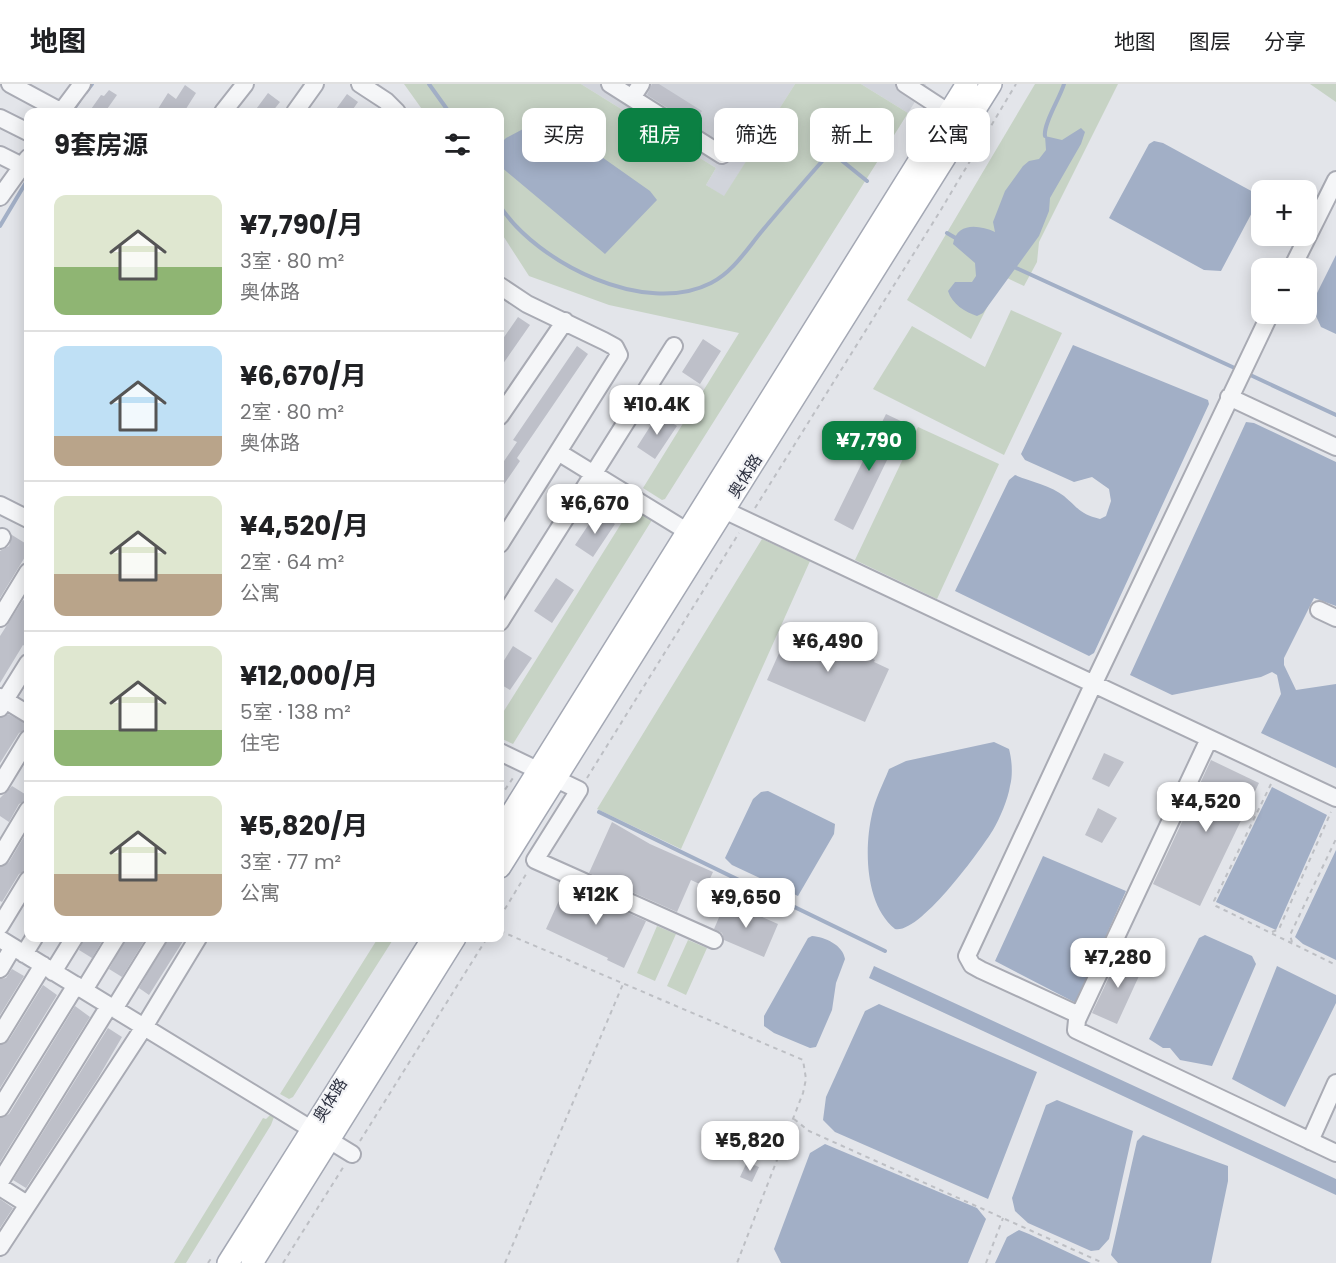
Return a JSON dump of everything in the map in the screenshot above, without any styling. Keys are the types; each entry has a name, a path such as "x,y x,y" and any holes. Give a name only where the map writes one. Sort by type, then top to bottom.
{"main road":[{"name":"奥体路","path":"961,108 967,84"},
{"name":"奥体路","path":"968,108 991,84"},
{"name":"奥体路","path":"504,859 546,775 930,162"},
{"name":"奥体路","path":"696,537 724,510 932,162"},
{"name":"奥体路","path":"504,827 546,775"},
{"name":"奥体路","path":"252,1263 320,1135 431,942"},
{"name":"奥体路","path":"228,1263 320,1135 452,942"}],"street":[{"path":"10,84 55,108"},
{"path":"65,108 82,84"},
{"path":"226,108 245,84"},
{"path":"298,108 315,84"},
{"path":"360,84 386,108"},
{"path":"610,84 637,91 714,149"},
{"path":"905,84 942,108"},
{"path":"0,118 24,130"},
{"path":"0,155 24,162"},
{"path":"0,197 24,163"},
{"path":"1297,258 1336,180"},
{"path":"504,294 565,321 609,344 619,354 504,538"},
{"path":"504,410 565,321"},
{"path":"1079,1015 981,970 972,965 967,956 1092,685 1265,324"},
{"path":"504,616 674,346"},
{"path":"1231,392 1336,447"},
{"path":"558,452 696,537"},
{"path":"0,505 24,517"},
{"path":"724,510 1209,739 1333,805"},
{"path":"0,618 24,579"},
{"path":"1319,610 1336,618"},
{"path":"24,669 2,702 24,712"},
{"path":"1209,739 1079,1015 1076,1030 1336,1153"},
{"path":"0,785 24,746"},
{"path":"504,754 579,790 535,860 714,940"},
{"path":"0,857 24,817"},
{"path":"0,926 24,887"},
{"path":"0,1035 48,968 71,942"},
{"path":"0,1108 80,988 114,942"},
{"path":"0,1182 155,942"},
{"path":"0,1247 144,1027 196,942"},
{"path":"0,969 12,947 351,1154"},
{"path":"1310,1141 1336,1083"},
{"path":"0,1187 27,1204"}],"path":[{"path":"579,790 939,213 1016,84"},
{"path":"1275,785 1268,785 1214,902 1216,906 1336,964"},
{"path":"1269,932 1279,929 1333,805"},
{"path":"1293,944 1290,935 1336,839"},
{"path":"504,910 535,860"},
{"path":"504,933 803,1060 807,1079 794,1119 737,1263"},
{"path":"283,1263 484,942"},
{"path":"505,1263 623,983"},
{"path":"794,1119 809,1131 1103,1263"},
{"path":"986,1263 1003,1218"}],"shaded area":[{"path":"581,84 795,84 780,108 714,108 714,162 746,162 724,197 706,185 716,168 702,159 702,108 620,108"},
{"path":"861,84 926,84 911,108 906,108 906,112"}],"green space":[{"path":"404,84 581,84 620,108 618,162 702,162 702,159 716,168 706,185 724,196 746,162 798,162 798,108 780,108 795,84 861,84 906,112 906,116 894,135 894,108 810,108 810,162 877,162 665,499 662,500 643,488 739,333 609,305 529,276 504,237 504,108 421,108"},
{"path":"1035,84 1118,84 1039,242 1037,262 1024,286 1003,276 971,339 907,300"},
{"path":"1310,84 1336,84 1336,102"},
{"path":"1011,310 1062,333 1004,455 873,389 912,326 985,367"},
{"path":"918,427 999,464 937,599 855,560"},
{"path":"634,503 654,516 513,744 504,740 504,711"},
{"path":"762,539 810,561 681,849 597,809"},
{"path":"657,926 676,934 655,981 637,973"},
{"path":"688,940 707,948 686,995 667,986"},
{"path":"375,942 391,942 293,1097 289,1099 280,1094"},
{"path":"271,1114 274,1117 271,1125 186,1263 174,1263 263,1118 266,1119"}],"water":[{"path":"1081,128 1085,132 1081,144 1050,198 1049,211 1039,236 983,313 977,316 964,310 956,304 948,291 955,282 972,282 976,276 975,263 953,244 955,237 959,232 970,227 995,232 993,222 1005,191 1023,166 1029,161 1039,159 1046,150 1045,136 1062,140"},
{"path":"522,130 522,162 606,162 606,160 650,191 657,200 605,254 504,169 504,140"},
{"path":"1154,141 1163,143 1251,191 1251,214 1221,271 1204,270 1109,218 1149,144"},
{"path":"1336,255 1336,334 1321,327 1317,318 1317,293"},
{"path":"1073,345 1208,400 1209,404 1094,653 1089,656 955,591 1009,480 1015,475 1059,492 1088,515 1100,519 1106,516 1111,501 1109,489 1092,477 1074,482 1025,460 1021,454"},
{"path":"1246,422 1254,423 1336,462 1336,606 1314,598 1284,658 1284,665 1296,690 1336,684 1336,768 1261,733 1281,694 1277,675 1272,672 1261,677 1172,695 1130,675"},
{"path":"994,742 1009,749 1012,768 1007,797 996,825 963,872 933,906 906,927 895,929 885,919 872,891 868,859 872,814 889,769 906,761"},
{"path":"1272,787 1327,815 1276,930 1216,902"},
{"path":"768,791 835,824 834,834 798,896 732,865 725,858 753,799 761,792"},
{"path":"1336,850 1336,960 1303,944 1295,937"},
{"path":"1043,856 1126,891 1076,1003 995,961"},
{"path":"1205,935 1252,956 1256,964 1212,1066 1180,1060 1170,1048 1163,1048 1149,1039 1199,938"},
{"path":"812,936 833,943 844,954 845,959 836,983 832,1010 816,1047 810,1048 774,1033 764,1026 764,1016 808,938"},
{"path":"874,966 1336,1179 1336,1195 869,978"},
{"path":"1277,966 1336,995 1336,1003 1285,1107 1232,1079"},
{"path":"879,1004 1037,1072 988,1199 835,1132 823,1120 826,1097 865,1011"},
{"path":"1057,1100 1133,1131 1109,1239 1099,1250 1091,1251 1028,1223 1015,1211 1012,1198 1046,1105"},
{"path":"1143,1135 1228,1166 1228,1181 1211,1263 1118,1263 1111,1255 1137,1141"},
{"path":"825,1144 977,1208 986,1219 968,1263 781,1263 774,1249 810,1153"},
{"path":"1019,1230 1091,1263 995,1263 1007,1237"}],"building":[{"path":"652,84 659,84 697,108 668,108 647,95"},
{"path":"185,85 196,93 187,108 159,108 168,93 176,99"},
{"path":"109,90 117,95 108,108 92,108 101,95 104,96"},
{"path":"268,93 280,102 275,108 257,108"},
{"path":"347,94 358,102 354,108 337,108"},
{"path":"518,317 530,325 504,362 504,337"},
{"path":"703,339 721,351 700,384 682,372"},
{"path":"577,346 588,354 517,458 520,461 504,484 504,461 517,442 513,440"},
{"path":"658,414 677,426 655,459 637,447"},
{"path":"886,414 905,423 853,530 834,520"},
{"path":"597,512 615,524 593,557 575,545"},
{"path":"12,535 24,542 24,559 0,598 0,551 9,546"},
{"path":"556,578 574,590 552,623 534,611"},
{"path":"24,601 24,646 0,683 0,636"},
{"path":"793,622 875,660 874,662 889,669 865,722 767,680"},
{"path":"513,646 532,658 510,690 504,686 504,661"},
{"path":"8,714 24,722 24,731 19,733 0,763 0,718"},
{"path":"1104,753 1124,762 1109,787 1092,779"},
{"path":"1211,760 1259,783 1200,906 1153,884"},
{"path":"12,786 24,794 24,802 19,804 9,822 0,816 0,798"},
{"path":"1098,808 1117,818 1102,843 1085,835"},
{"path":"612,822 650,844 713,872 706,887 691,880 677,912 589,873"},
{"path":"24,837 24,872 19,874 2,902 0,901 0,867 9,862"},
{"path":"566,885 646,921 624,968 546,929"},
{"path":"726,901 778,924 764,957 724,940 722,933 714,929"},
{"path":"82,942 102,942 92,958 79,950"},
{"path":"124,942 144,942 122,977 109,969"},
{"path":"166,942 182,942 149,995 139,988"},
{"path":"1120,954 1144,965 1117,1024 1092,1013"},
{"path":"12,969 24,976 0,1015 0,979 6,978"},
{"path":"43,985 57,995 0,1088 0,1045 9,1040"},
{"path":"75,1006 90,1017 0,1162 0,1118 9,1114"},
{"path":"108,1028 122,1037 26,1188 13,1180"},
{"path":"747,1162 759,1167 752,1182 740,1177"},
{"path":"0,1199 13,1208 0,1228"}],"waterway":[{"path":"86,92 92,84"},
{"path":"429,84 446,108"},
{"path":"1045,136 1047,125 1064,84"},
{"path":"75,108 81,98"},
{"path":"504,211 517,227 539,247 595,279 625,289 655,293 685,292 711,283 726,273 824,159 830,156 841,160 867,181"},
{"path":"0,226 24,186"},
{"path":"947,233 959,240"},
{"path":"1014,267 1239,370"},
{"path":"1246,373 1336,415"},
{"path":"599,812 885,951"}]}
